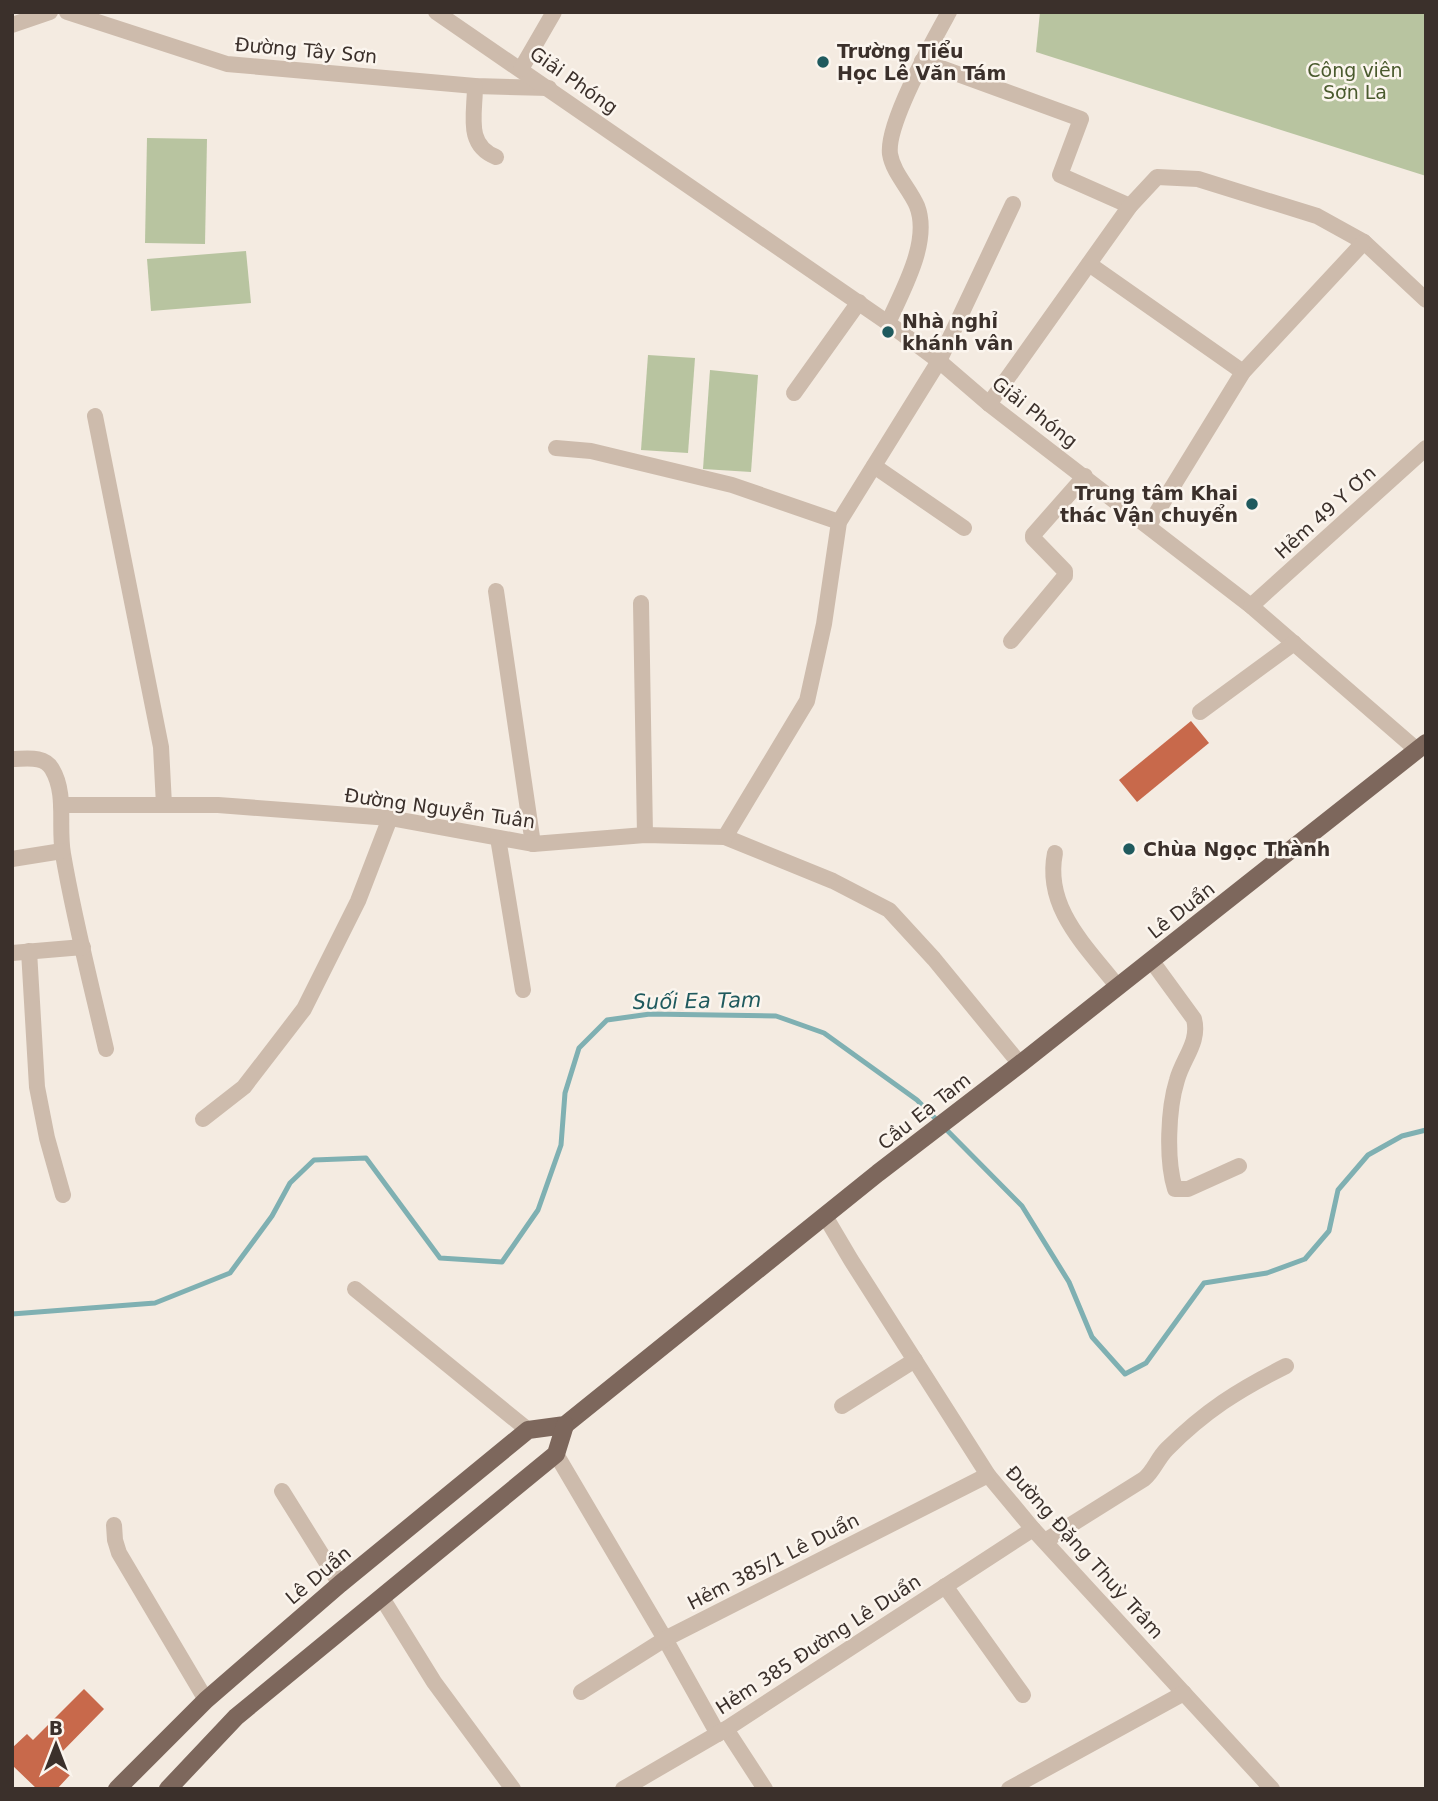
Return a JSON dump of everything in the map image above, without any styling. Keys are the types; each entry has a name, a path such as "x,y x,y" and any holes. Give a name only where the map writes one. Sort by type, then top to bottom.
{"main road":[{"name":"Lê Duẩn","path":"995,1082 1422,747"},
{"name":"Cầu Ea Tam","path":"825,1216 995,1082"},
{"path":"528,1430 565,1425 825,1216"},
{"path":"169,1789 236,1717 555,1454 565,1425"},
{"name":"Lê Duẩn","path":"117,1789 206,1700 340,1584 528,1430"}],"street":[{"path":"12,25 50,12"},
{"name":"Đường Tây Sơn","path":"67,12 227,64 475,86 549,88"},
{"name":"Giải Phóng","path":"436,12 859,302 939,361 989,404 1251,606 1422,747"},
{"path":"460,28 468,12"},
{"path":"521,69 554,12"},
{"path":"888,323 916,258 920,231 918,207 890,155 891,131 922,61 949,12"},
{"path":"922,61 1081,119 1060,175 1130,206"},
{"path":"475,86 474,137 483,152 496,157"},
{"path":"989,404 1130,206 1157,177 1198,179 1317,216 1364,242 1426,300"},
{"path":"725,836 807,701 824,624 839,522 939,361 1013,204"},
{"path":"1149,525 1243,372 1364,242"},
{"path":"1089,264 1243,372"},
{"path":"794,393 859,302"},
{"path":"95,416 161,747 164,805"},
{"path":"556,448 591,451 732,485 839,522"},
{"name":"Hẻm 49 Y Ơn","path":"1251,606 1426,448"},
{"path":"874,466 964,527"},
{"path":"1012,641 1065,576 1065,571 1033,535 1084,477"},
{"path":"496,591 533,844"},
{"path":"641,603 645,835"},
{"path":"1200,712 1294,643"},
{"path":"12,760 46,761 57,781 61,805 62,851 106,1049"},
{"name":"Đường Nguyễn Tuân","path":"61,805 218,805 390,818 533,844 645,835 725,836 833,881 889,910 934,959 1020,1064"},
{"path":"203,1119 244,1087 304,1009 358,901 390,818"},
{"path":"498,838 523,990"},
{"path":"12,859 62,851"},
{"path":"1055,853 1052,882 1056,900 1064,915 1118,987"},
{"path":"63,1195 47,1139 37,1087 21,952 83,947"},
{"path":"1151,960 1194,1019 1196,1028 1196,1038 1174,1092 1170,1154 1175,1189 1188,1189 1240,1166"},
{"name":"Đường Đặng Thuỳ Trâm","path":"825,1216 988,1475 1039,1535 1272,1789"},
{"path":"355,1289 528,1430"},
{"path":"842,1406 915,1360"},
{"name":"Hẻm 385 Đường Lê Duẩn","path":"623,1789 722,1732 945,1586 1144,1479 1152,1473 1167,1449 1231,1394 1286,1366"},
{"path":"555,1454 722,1732 765,1789"},
{"name":"Hẻm 385/1 Lê Duẩn","path":"581,1692 665,1639 988,1475"},
{"path":"282,1492 340,1584"},
{"path":"114,1525 114,1540 119,1553 206,1700"},
{"path":"945,1586 1023,1695"},
{"path":"382,1598 434,1682 513,1789"},
{"path":"1009,1789 1116,1733 1184,1693"}],"green space":[{"name":"Công viên Sơn La","path":"1040,12 1426,12 1426,176 1036,52"},
{"path":"147,138 207,139 205,244 145,243"},
{"path":"246,251 251,303 151,311 147,259"},
{"path":"648,355 695,358 688,453 641,450"},
{"path":"710,370 758,375 751,472 703,469"}],"building":[{"path":"1191,721 1209,743 1137,802 1119,780"},
{"path":"84,1689 104,1709 54,1760 70,1775 57,1789 37,1789 12,1765 12,1748 27,1734 33,1740"}],"waterway":[{"name":"Suối Ea Tam","path":"12,1314 155,1303 230,1273 272,1216 290,1183 314,1160 366,1158 440,1258 502,1262 538,1210 561,1145 565,1093 579,1048 607,1020 650,1014 776,1016 824,1033 917,1100 1022,1206 1069,1282 1092,1337 1125,1374 1146,1363 1204,1283 1267,1273 1305,1259 1329,1231 1338,1190 1368,1155 1402,1136 1426,1130"}],"place":[{"name":"Trường Tiểu Học Lê Văn Tám","path":"823,62"},
{"name":"Nhà nghỉ khánh vân","path":"888,332"},
{"name":"Trung tâm Khai thác Vận chuyển","path":"1252,504"},
{"name":"Chùa Ngọc Thành","path":"1129,849"}]}
